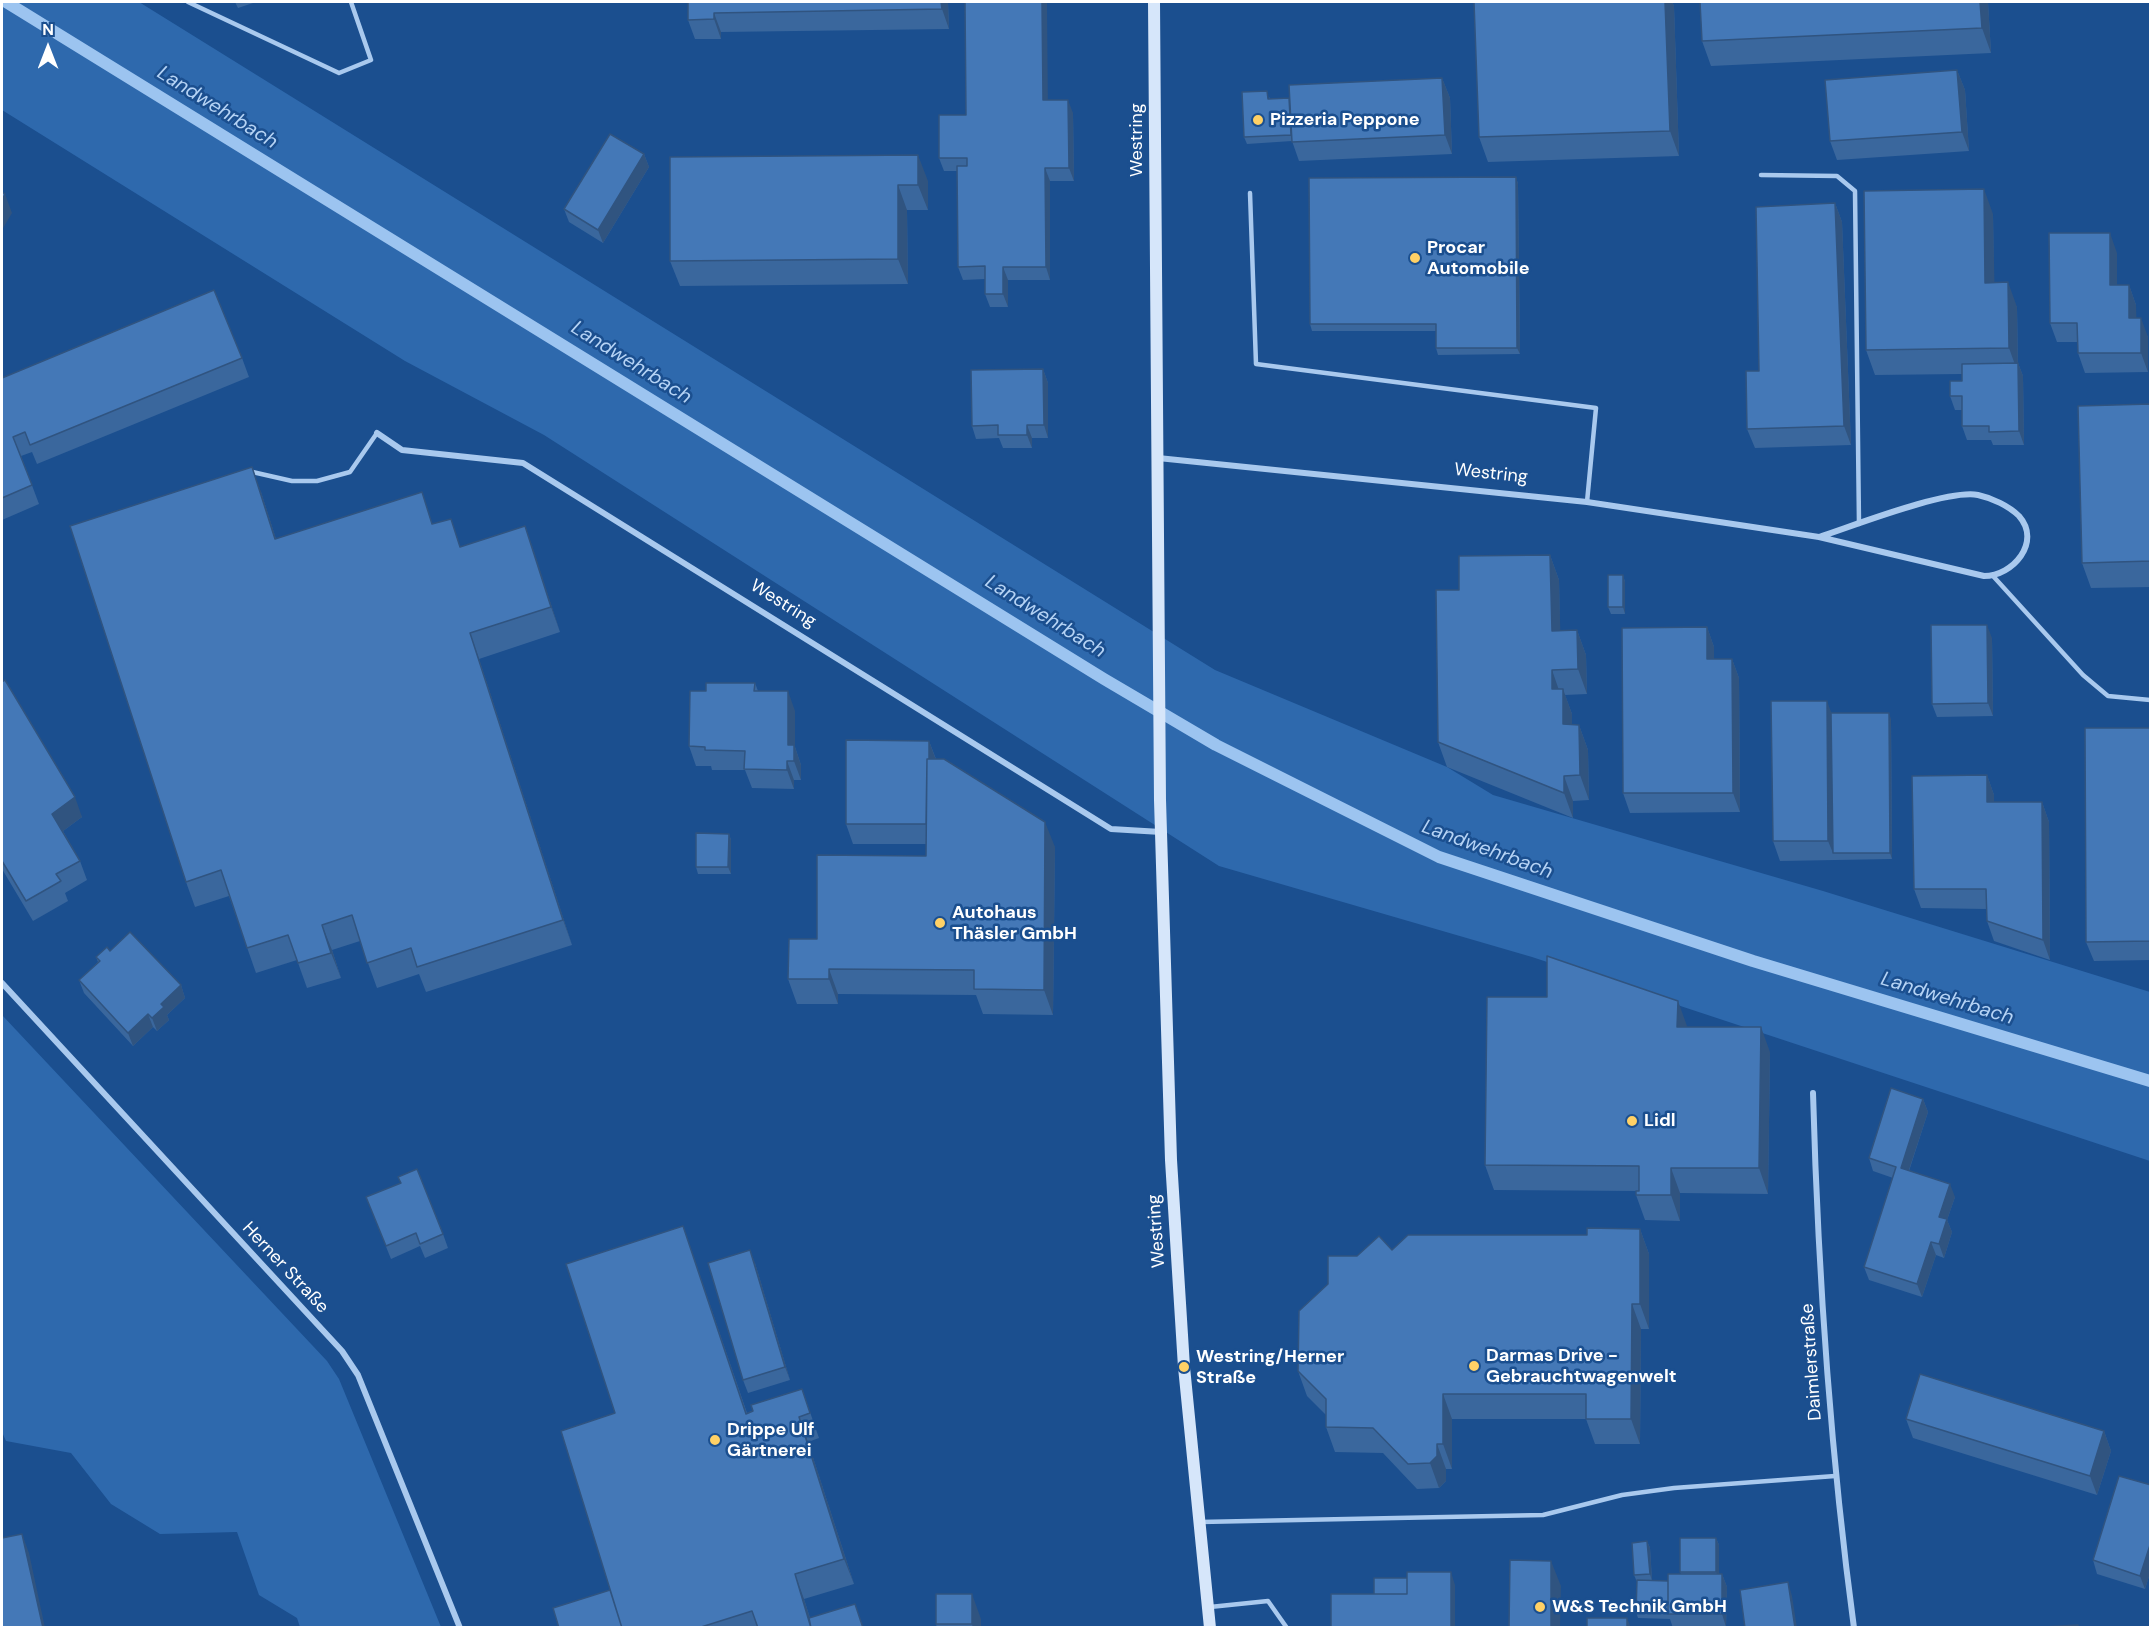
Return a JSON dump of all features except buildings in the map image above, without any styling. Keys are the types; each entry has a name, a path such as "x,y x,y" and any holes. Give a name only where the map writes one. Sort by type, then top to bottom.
{"main road":[{"name":"Westring","path":"1154,2 1160,800 1172,1182 1184,1367 1210,1628"}],"street":[{"name":"Westring","path":"376,433 402,450 523,464 1111,829 1161,832"},
{"name":"Westring","path":"1158,458 1587,502 1819,537 1993,576 2012,568 2024,553 2026,534 2020,517 2001,503 1977,495 1952,495 1819,537"},
{"name":"Herner Straße","path":"2,984 342,1351 358,1376 460,1628"},
{"name":"Daimlerstraße","path":"1813,1093 1816,1231 1835,1476 1854,1628"}],"lane":[{"path":"188,2 339,73 371,60 351,2"},
{"path":"1761,175 1837,176 1855,191 1858,524"},
{"path":"1250,193 1256,364 1596,408 1587,502"},
{"path":"238,473 248,471 292,481 317,481 350,472 376,433"},
{"path":"1993,576 2083,675 2108,696 2151,700"},
{"path":"1200,1522 1543,1515 1622,1495 1674,1488 1835,1476"},
{"path":"1208,1607 1268,1601 1287,1628"}],"shaded area":[{"path":"2,2 139,2 1215,670 1447,767 1493,795 1823,891 2150,992 2150,1161 1532,957 1219,866 544,435 405,361 2,110"},
{"path":"2,1015 327,1361 339,1379 441,1627 300,1627 297,1618 259,1595 237,1532 160,1534 111,1504 71,1453 6,1441 2,1432"}],"waterway":[{"name":"Landwehrbach","path":"6,2 1104,679 1216,745 1439,857 1753,961 2150,1081"}],"place":[{"name":"Pizzeria Peppone","path":"1258,120"},
{"name":"Procar Automobile","path":"1415,258"},
{"name":"Autohaus Thäsler GmbH","path":"940,923"},
{"name":"Lidl","path":"1632,1121"},
{"name":"Darmas Drive - Gebrauchtwagenwelt","path":"1474,1366"},
{"name":"Westring/Herner Straße","path":"1184,1367"},
{"name":"Drippe Ulf Gärtnerei","path":"715,1440"},
{"name":"W&S Technik GmbH","path":"1540,1607"}]}
